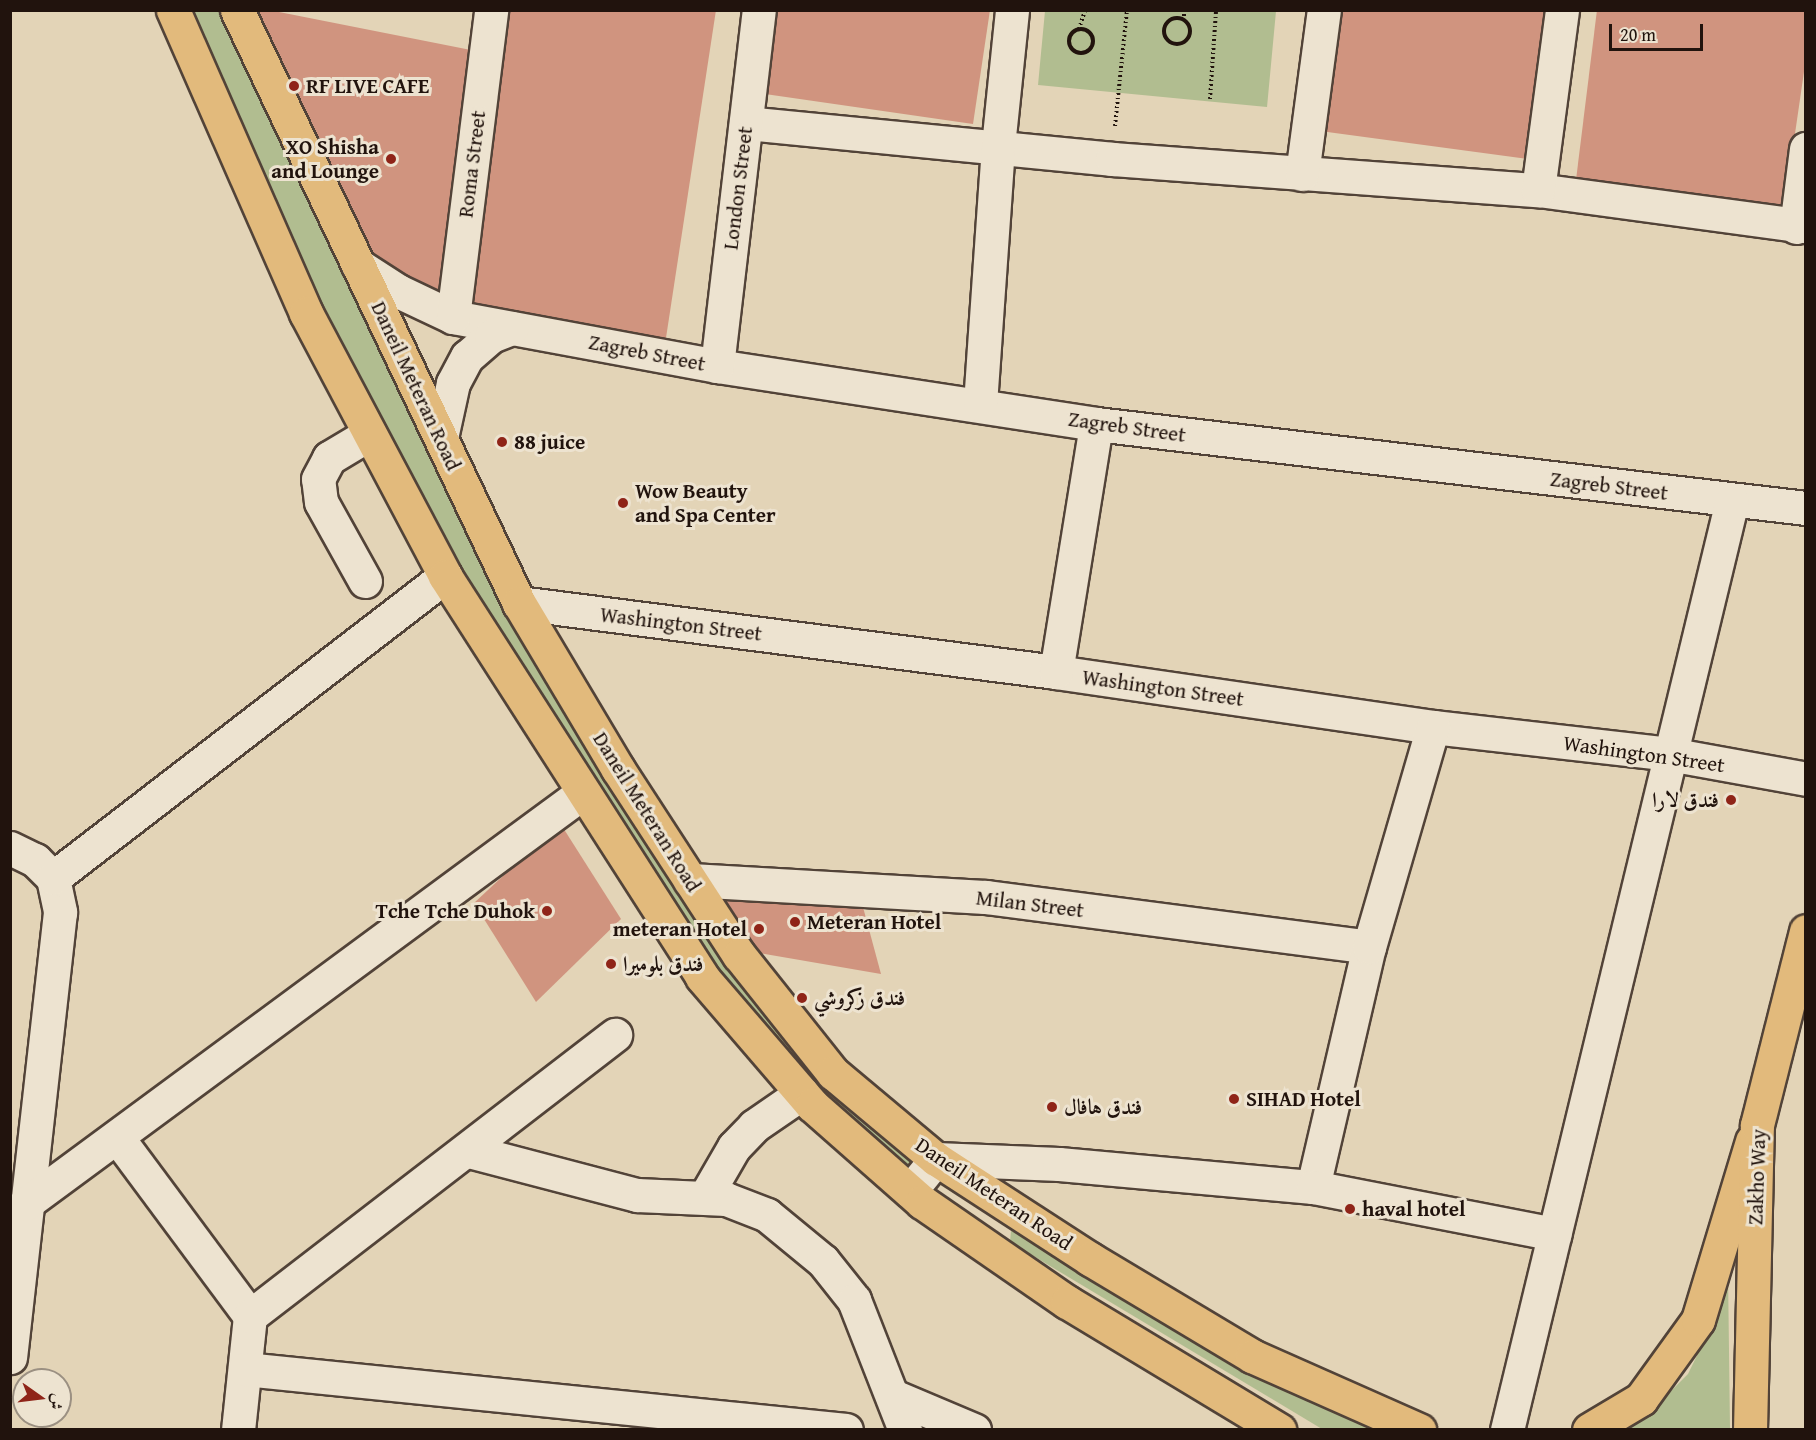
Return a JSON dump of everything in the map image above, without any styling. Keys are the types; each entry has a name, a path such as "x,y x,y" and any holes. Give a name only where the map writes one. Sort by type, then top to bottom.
{"main road":[{"name":"Daneil Meteran Road","path":"173,10 306,313 445,576 702,977 802,1093 910,1191 1067,1302 1279,1430"},
{"name":"Daneil Meteran Road","path":"237,10 519,603 618,769 739,955 833,1073 936,1159 1252,1356 1419,1430"},
{"name":"Zakho Way","path":"1750,1430 1757,1125 1806,931"},
{"path":"1589,1430 1641,1399 1698,1320 1757,1125"}],"street":[{"name":"Roma Street","path":"453,317 491,10"},
{"name":"London Street","path":"717,366 759,10"},
{"path":"980,404 998,146 1012,10"},
{"path":"1302,174 1324,10"},
{"path":"1538,190 1562,10"},
{"path":"746,123 1112,159 1538,190 1801,226 1806,149"},
{"name":"Zagreb Street","path":"358,265 398,291 453,317 717,366 980,404 1096,424 1806,508"},
{"path":"441,438 453,383 466,357 491,336 512,328"},
{"path":"1056,672 1096,424"},
{"path":"365,581 321,502 318,478 329,458 369,434"},
{"path":"1507,1430 1732,501"},
{"path":"52,878 445,576"},
{"name":"Washington Street","path":"519,603 1056,672 1433,727 1669,754 1806,779"},
{"path":"1313,1187 1369,947 1433,727"},
{"path":"25,1204 582,793"},
{"path":"10,848 35,860 52,878 60,912 25,1204 10,1357"},
{"name":"Milan Street","path":"690,880 986,897 1369,947"},
{"path":"250,1316 469,1152 615,1035"},
{"path":"705,1197 734,1147 754,1126 802,1093"},
{"path":"117,1137 250,1316 238,1430"},
{"path":"469,1152 637,1195 705,1197 747,1204 767,1215 823,1261 840,1279 865,1321 905,1430"},
{"path":"910,1191 936,1159 1059,1164 1313,1187 1554,1234"},
{"path":"245,1369 846,1430"},
{"path":"892,1396 974,1430"}],"path":[{"path":"1079,29 1092,37 1092,45 1083,53 1076,52 1069,43 1070,35 1079,29 1085,10"},
{"path":"1112,159 1127,10"},
{"path":"1184,10 1184,20 1189,26 1188,38 1178,45 1170,42 1164,35 1167,22 1175,18 1184,20"},
{"path":"1210,99 1216,10"}],"green space":[{"path":"179,11 232,11 435,441 742,968 930,1160 909,1185 742,1017 404,491"},
{"path":"1045,11 1276,11 1267,107 1038,85"},
{"path":"1011,1231 1033,1239 1373,1429 1322,1429 1010,1242"},
{"path":"1728,1272 1730,1429 1625,1430 1644,1418 1688,1374 1706,1337"}],"building":[{"name":"XO Shisha and Lounge","path":"242,10 269,10 486,53 455,301 358,265"},
{"path":"502,10 716,10 664,351 458,314"},
{"path":"777,10 990,10 973,124 765,94"},
{"path":"1334,10 1549,10 1527,159 1320,131"},
{"path":"1597,10 1806,10 1806,58 1783,216 1575,188"},
{"name":"Tche Tche Duhok","path":"560,823 621,919 536,1002 474,903"},
{"name":"Meteran Hotel","path":"704,881 860,896 881,974 735,949"}],"place":[{"name":"RF LIVE CAFE","path":"294,86"},
{"name":"XO Shisha and Lounge","path":"391,159"},
{"name":"88 juice","path":"502,442"},
{"name":"Wow Beauty and Spa Center","path":"623,503"},
{"name":"فندق لارا","path":"1731,800"},
{"name":"Tche Tche Duhok","path":"547,911"},
{"name":"Meteran Hotel","path":"795,922"},
{"name":"meteran Hotel","path":"759,929"},
{"name":"فندق بلوميرا","path":"611,964"},
{"name":"فندق زكروشي","path":"802,998"},
{"name":"SIHAD Hotel","path":"1234,1099"},
{"name":"فندق هافال","path":"1052,1107"},
{"name":"haval hotel","path":"1350,1209"}]}
